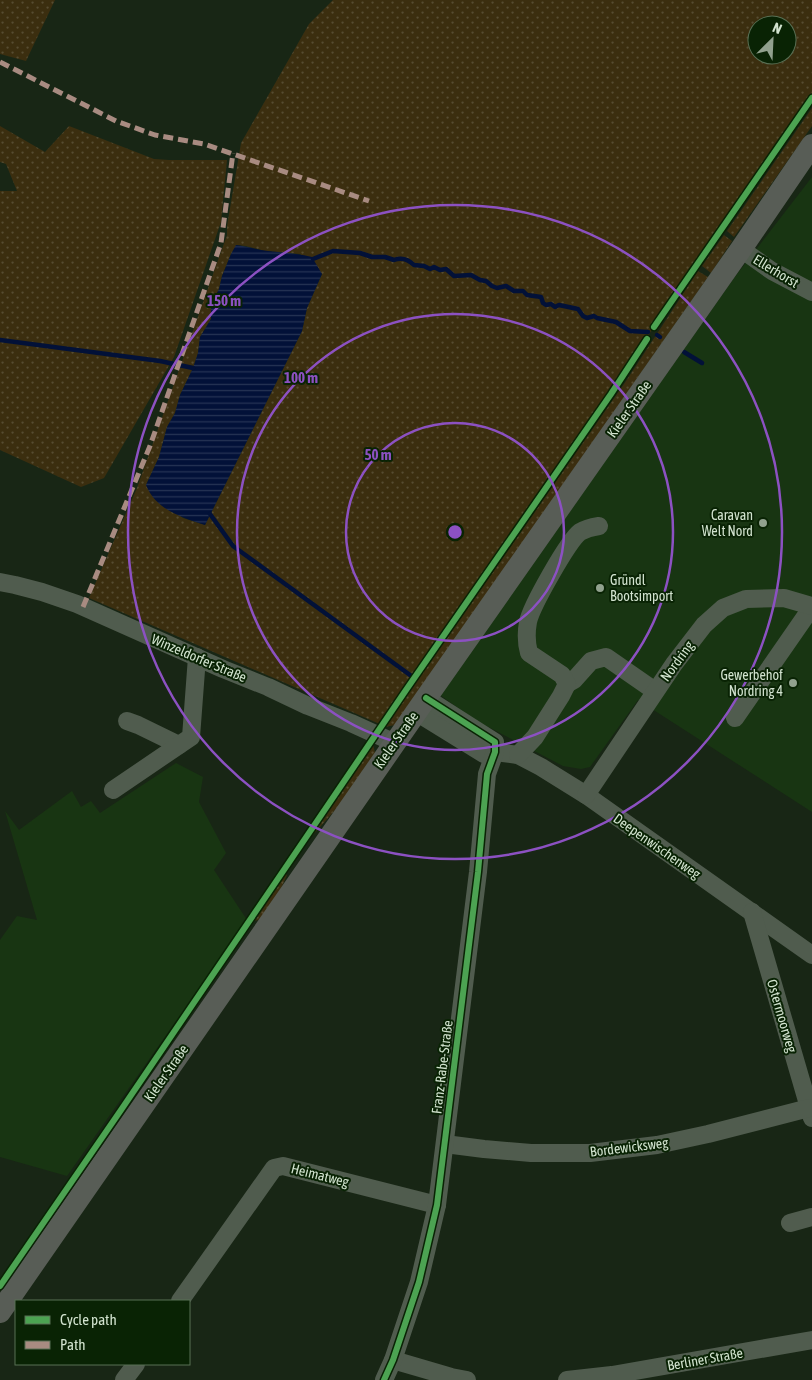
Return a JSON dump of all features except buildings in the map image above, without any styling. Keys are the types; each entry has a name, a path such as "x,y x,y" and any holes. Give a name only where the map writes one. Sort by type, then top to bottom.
{"main road":[{"name":"Kieler Straße","path":"0,1312 394,743 812,145"}],"street":[{"name":"Ellerhorst","path":"741,249 772,271 812,292"},
{"path":"567,684 562,675 529,653 526,640 528,620 540,593 569,546 580,532 598,526"},
{"name":"Winzeldorfer Straße","path":"0,582 42,592 77,604 394,743"},
{"name":"Nordring","path":"586,795 674,664 704,625 724,608 746,599 784,598 812,607"},
{"path":"735,718 812,607"},
{"path":"518,755 535,737 567,684 574,680 591,660 606,656 655,691"},
{"path":"113,790 191,737 197,657"},
{"name":"Deepenwischenweg","path":"421,705 484,754 495,752 518,755 586,795 812,954"},
{"path":"127,721 179,745"},
{"name":"Franz-Rabe-Straße","path":"384,1380 419,1282 437,1205 478,872 487,774 495,752"},
{"name":"Ostermoorweg","path":"752,912 811,1113"},
{"name":"Bordewicksweg","path":"445,1144 531,1153 590,1153 657,1145 811,1113"},
{"name":"Heimatweg","path":"181,1300 274,1168 283,1166 437,1205"},
{"path":"790,1224 812,1217"},
{"name":"Berliner Straße","path":"567,1380 611,1377 812,1340"},
{"path":"392,1360 467,1380"},
{"path":"124,1380 135,1365"}],"shaded area":[{"path":"0,0 55,0 26,61 0,54"},
{"path":"333,0 812,0 812,99 382,725 89,598 137,488 227,235 241,143 309,24","holes":["237,245 265,251 300,254 322,274 307,308 302,331 205,525 183,518 146,485 159,457 167,427 175,413 180,395 193,368 198,353 200,337 211,319 211,305 219,289 231,254"]},
{"path":"812,108 812,126 734,237 727,231"},
{"path":"0,126 45,152 69,126 154,159 227,160 221,222 174,357 104,478 81,487 0,450 0,191 17,191 6,164 0,162"},
{"path":"812,177 812,812 638,700 590,767 581,769 563,766 475,720 440,695 734,278"},
{"path":"724,235 732,241 711,273 702,266"},
{"path":"698,271 708,277 395,725 385,727 626,381"},
{"path":"373,744 375,753 344,800 312,836 310,835"},
{"path":"176,763 203,777 199,802 226,853 214,870 247,920 67,1176 0,1157 0,940 17,916 37,920 5,811 19,830 72,791 81,807 91,801 100,813"},
{"path":"284,873 287,875 279,893 260,920 252,921"}],"water":[{"path":"236,245 312,257 322,274 307,308 302,331 205,525 163,507 150,494 146,485 159,457 167,427 175,413 180,395 193,368 198,353 200,337 211,319 211,305"}],"waterway":[{"path":"313,259 333,251 360,253 394,260 405,259 414,265 430,269 434,267 440,270 446,269 454,276 471,275 497,288 506,286 514,291 523,291 527,295 541,297 546,305 551,304 555,307 559,305 578,309 587,318 594,316 616,322 630,331 648,332"},
{"path":"0,340 160,361 193,368"},
{"path":"684,352 702,363"},
{"path":"210,514 233,546 410,675"}],"marked path":[{"path":"0,62 116,121 155,135 204,144 369,201"},
{"path":"83,607 150,446 221,243 233,153"}],"cycle path":[{"path":"654,327 812,98"},
{"path":"0,1286 647,339"},
{"path":"384,1380 393,1360 419,1282 437,1205 478,872 487,774 495,752 495,742 426,698"}],"place":[{"name":"Caravan Welt Nord","path":"763,523"},
{"name":"Gründl Bootsimport","path":"600,588"},
{"name":"Gewerbehof Nordring 4","path":"793,683"}]}
